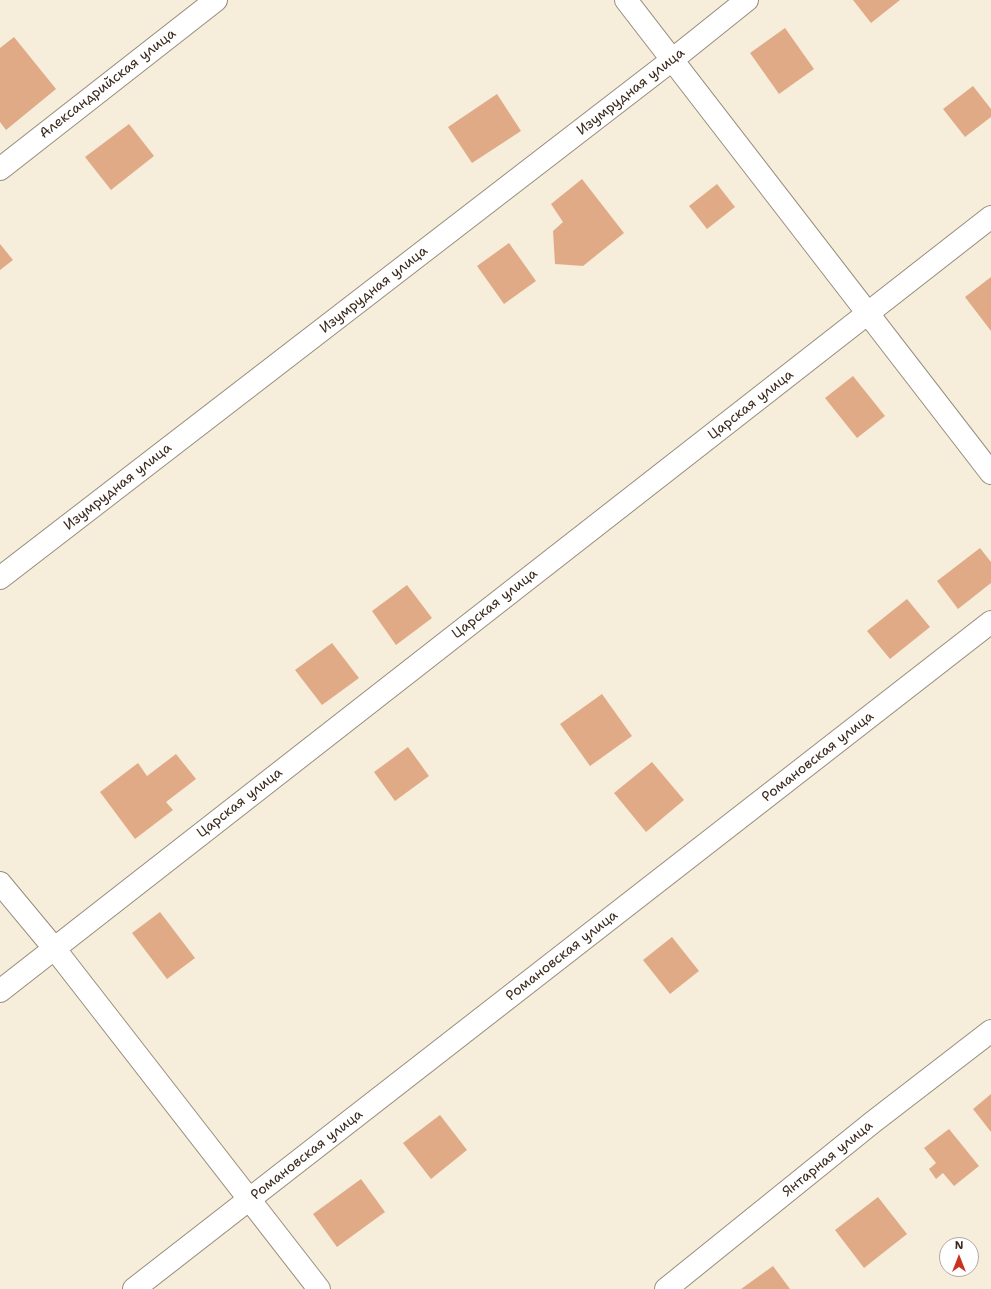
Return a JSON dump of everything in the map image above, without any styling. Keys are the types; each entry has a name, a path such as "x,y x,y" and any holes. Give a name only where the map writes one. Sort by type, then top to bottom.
{"street":[{"name":"Александрийская улица","path":"0,168 216,0"},
{"path":"626,0 991,473"},
{"name":"Изумрудная улица","path":"0,578 672,60 747,0"},
{"name":"Царская улица","path":"0,991 991,217"},
{"name":"Романовская улица","path":"134,1289 991,622"},
{"path":"0,883 54,948 319,1289"},
{"name":"Янтарная улица","path":"666,1289 867,1127 991,1031"}],"building":[{"path":"853,0 900,0 871,23"},
{"path":"785,28 814,69 779,94 750,53"},
{"path":"14,37 56,89 6,130 0,122 0,48"},
{"path":"973,86 991,109 991,117 965,137 943,109"},
{"path":"497,94 521,131 472,163 448,127"},
{"path":"129,124 154,156 111,190 85,157"},
{"path":"582,179 624,233 583,266 555,264 553,231 563,222 551,204"},
{"path":"717,184 735,207 707,229 689,206"},
{"path":"509,243 536,281 504,304 477,266"},
{"path":"0,244 13,260 0,270"},
{"path":"991,277 991,331 965,297"},
{"path":"853,376 885,416 857,438 825,398"},
{"path":"980,548 991,562 991,583 958,609 937,581"},
{"path":"407,585 432,618 396,645 372,611"},
{"path":"907,599 930,627 890,659 867,631"},
{"path":"332,643 359,678 322,705 295,670"},
{"path":"602,694 632,736 590,766 560,724"},
{"path":"408,747 429,776 395,801 374,772"},
{"path":"176,754 196,779 166,802 173,810 135,839 100,792 138,763 147,776"},
{"path":"652,762 684,800 646,832 614,793"},
{"path":"160,912 195,958 167,979 132,933"},
{"path":"672,937 699,971 670,994 643,960"},
{"path":"991,1094 991,1132 973,1109"},
{"path":"440,1115 467,1150 431,1179 403,1143"},
{"path":"949,1129 979,1166 954,1186 943,1173 936,1179 929,1169 936,1163 924,1148"},
{"path":"361,1179 385,1212 337,1247 313,1214"},
{"path":"878,1197 907,1234 864,1268 835,1230"},
{"path":"773,1266 790,1289 741,1289"}]}
